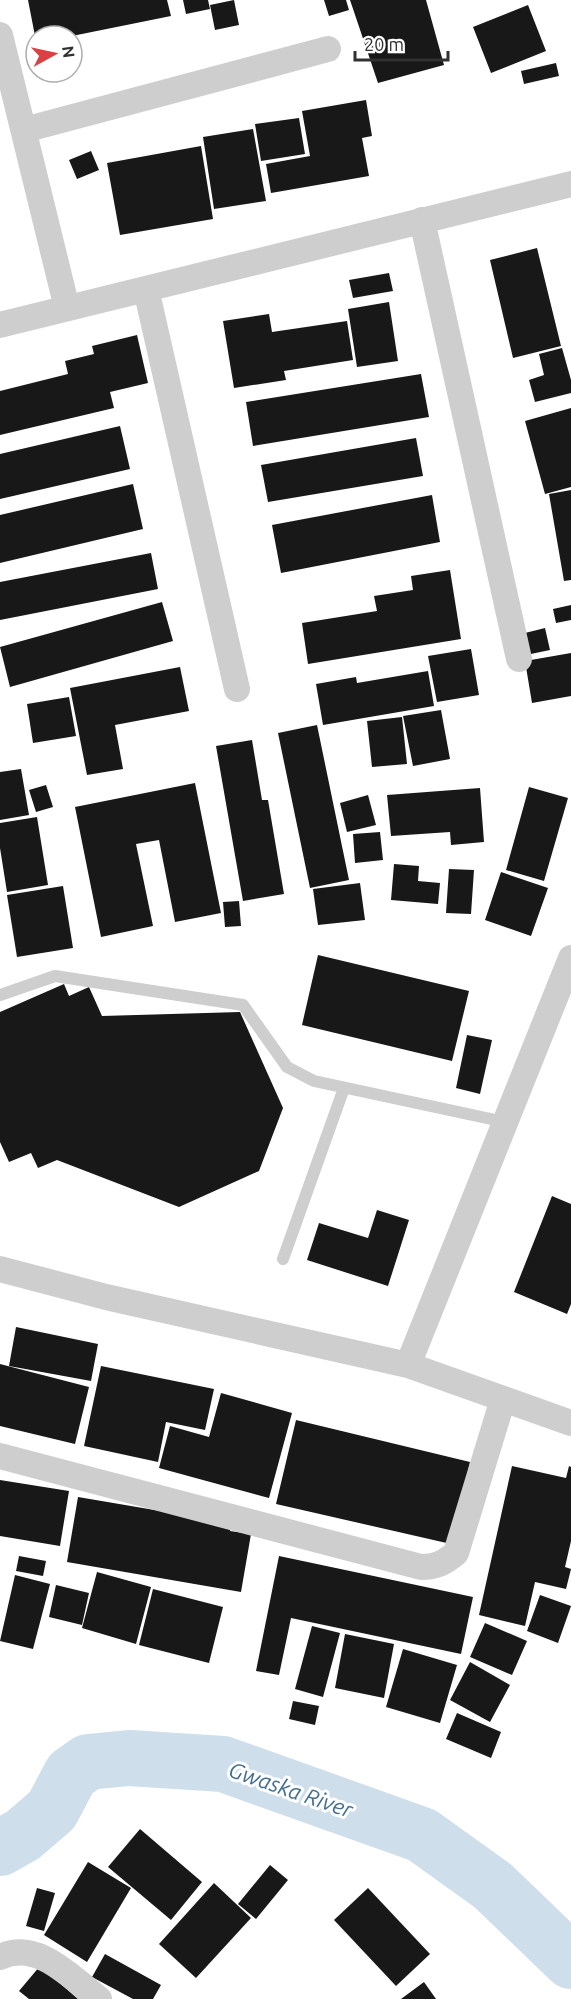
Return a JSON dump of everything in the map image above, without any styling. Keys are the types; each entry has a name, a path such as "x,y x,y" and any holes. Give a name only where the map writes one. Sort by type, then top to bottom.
{"street":[{"path":"0,35 67,308"},
{"path":"24,130 328,49"},
{"path":"0,325 571,184"},
{"path":"422,220 519,659"},
{"path":"146,289 237,689"},
{"path":"408,1365 571,958"},
{"path":"0,1269 106,1297 408,1365 571,1423"},
{"path":"0,1456 421,1567 433,1567 446,1562 456,1553 503,1399"},
{"path":"0,1957 23,1952 40,1955 99,1999"}],"lane":[{"path":"0,995 54,976 243,1005 287,1067 314,1081 505,1122"},
{"path":"283,1259 344,1088"}],"building":[{"path":"28,0 167,0 171,16 84,34 84,24 33,24"},
{"path":"183,0 208,0 210,9 186,14"},
{"path":"234,0 239,25 215,30 210,5"},
{"path":"324,0 346,0 349,10 329,16"},
{"path":"350,0 426,0 444,65 378,83"},
{"path":"528,5 546,51 491,73 473,27"},
{"path":"556,63 559,76 524,84 521,71"},
{"path":"366,100 372,136 362,138 369,176 271,193 266,164 310,156 302,111"},
{"path":"299,118 305,154 261,161 255,124"},
{"path":"253,129 266,201 214,209 203,137"},
{"path":"201,146 213,219 120,235 107,163"},
{"path":"91,151 99,170 77,179 69,160"},
{"path":"537,248 561,346 513,358 490,260"},
{"path":"389,273 393,291 353,298 349,280"},
{"path":"389,302 398,361 357,367 348,309"},
{"path":"269,314 272,332 347,321 353,360 284,371 286,380 234,388 223,321"},
{"path":"137,335 148,383 110,392 114,408 0,435 0,391 68,374 65,361 94,354 92,346"},
{"path":"562,348 571,380 571,393 535,402 529,380 544,375 539,354"},
{"path":"421,374 429,417 253,446 246,402"},
{"path":"571,408 571,487 545,494 525,421"},
{"path":"120,426 130,469 0,499 0,454"},
{"path":"416,438 423,476 268,502 261,465"},
{"path":"133,484 143,529 0,563 0,515"},
{"path":"571,490 571,580 564,581 549,494"},
{"path":"432,495 440,542 281,573 272,525"},
{"path":"151,553 158,589 0,620 0,582"},
{"path":"450,570 461,639 308,664 302,623 377,611 374,596 413,590 411,576"},
{"path":"162,602 173,641 10,687 0,647"},
{"path":"571,605 571,620 556,623 553,609"},
{"path":"545,628 550,650 526,655 521,634"},
{"path":"471,649 479,695 437,702 428,656"},
{"path":"571,653 571,696 532,703 525,661"},
{"path":"180,667 189,711 115,725 123,769 87,775 70,688"},
{"path":"428,671 434,706 323,725 316,684 356,677 357,683"},
{"path":"69,697 76,736 33,743 27,704"},
{"path":"441,710 450,759 413,766 403,716"},
{"path":"402,717 407,764 372,767 367,721"},
{"path":"317,725 349,880 310,888 278,733"},
{"path":"252,740 262,800 268,800 284,894 243,901 216,746"},
{"path":"21,769 29,815 0,820 0,772"},
{"path":"195,783 221,913 175,922 159,840 136,844 153,926 101,937 75,807"},
{"path":"46,785 53,807 36,812 29,790"},
{"path":"529,787 568,798 544,881 506,870"},
{"path":"480,788 484,842 451,845 450,832 391,836 387,795"},
{"path":"368,795 376,825 347,832 340,803"},
{"path":"37,817 48,885 7,892 0,848 0,823"},
{"path":"380,832 383,860 355,863 353,834"},
{"path":"394,864 419,866 418,881 440,883 438,904 391,900"},
{"path":"449,869 474,870 471,914 446,913"},
{"path":"501,872 548,888 531,936 485,920"},
{"path":"360,883 365,920 318,925 313,889"},
{"path":"63,886 73,948 17,957 7,895"},
{"path":"239,901 241,926 225,927 223,902"},
{"path":"318,955 469,991 452,1061 302,1025"},
{"path":"64,984 69,996 89,987 102,1016 240,1012 283,1108 259,1171 179,1207 57,1160 38,1168 31,1153 9,1162 0,1142 0,1012"},
{"path":"467,1035 492,1040 480,1094 456,1088"},
{"path":"552,1196 571,1204 571,1304 567,1314 514,1292"},
{"path":"377,1210 409,1220 388,1286 307,1260 319,1223 368,1238"},
{"path":"16,1327 98,1344 91,1381 9,1366"},
{"path":"0,1364 89,1387 75,1444 0,1426"},
{"path":"101,1366 214,1389 205,1430 166,1422 158,1462 84,1446"},
{"path":"221,1393 292,1413 269,1498 159,1468 170,1426 209,1437"},
{"path":"296,1420 470,1462 451,1544 276,1504"},
{"path":"512,1466 566,1478 569,1466 571,1467 571,1541 565,1567 571,1569 566,1589 535,1582 525,1626 479,1615"},
{"path":"0,1480 69,1491 60,1546 0,1536"},
{"path":"78,1497 231,1523 230,1531 251,1534 241,1592 67,1562"},
{"path":"19,1556 46,1561 43,1576 16,1571"},
{"path":"279,1556 473,1597 461,1654 291,1618 279,1675 256,1671"},
{"path":"97,1572 151,1587 136,1644 82,1628"},
{"path":"15,1575 50,1584 33,1649 0,1641"},
{"path":"56,1585 89,1593 82,1625 49,1617"},
{"path":"153,1589 223,1607 209,1663 139,1645"},
{"path":"540,1595 571,1606 558,1643 527,1631"},
{"path":"485,1623 527,1641 512,1675 470,1657"},
{"path":"312,1626 340,1633 323,1697 295,1689"},
{"path":"345,1634 394,1644 384,1698 335,1688"},
{"path":"403,1649 457,1665 440,1723 386,1707"},
{"path":"470,1662 510,1685 490,1722 450,1700"},
{"path":"293,1701 319,1706 315,1725 289,1719"},
{"path":"457,1713 501,1732 491,1758 446,1739"},
{"path":"140,1829 202,1882 171,1920 108,1867"},
{"path":"88,1862 131,1888 87,1962 44,1935"},
{"path":"270,1865 288,1880 256,1919 238,1904"},
{"path":"214,1883 251,1918 196,1978 159,1944"},
{"path":"37,1888 55,1893 44,1931 26,1926"},
{"path":"368,1888 430,1954 396,1986 334,1920"},
{"path":"105,1954 161,1985 153,1999 133,1999 92,1977"},
{"path":"40,1966 78,1999 29,1999 19,1991"},
{"path":"424,1982 436,1999 401,1999"}],"waterway":[{"name":"Gwaska River","path":"0,1848 23,1835 52,1810 71,1774 88,1762 129,1758 223,1764 422,1835 493,1886 571,1961"}]}
